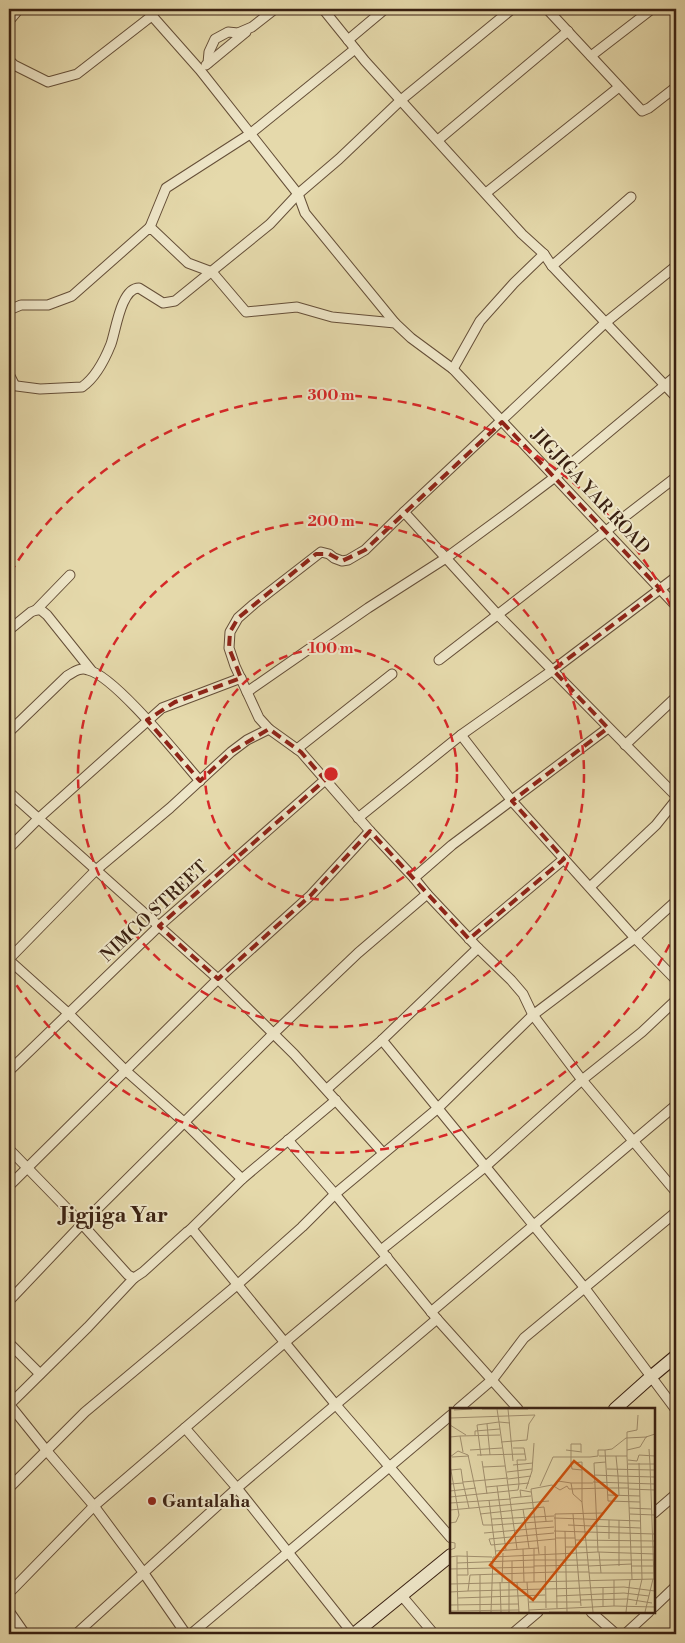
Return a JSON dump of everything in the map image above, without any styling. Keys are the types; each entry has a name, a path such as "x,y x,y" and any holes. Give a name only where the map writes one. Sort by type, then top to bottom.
{"street":[{"path":"9,21 19,9"},
{"path":"200,70 275,9"},
{"path":"323,9 355,48 522,234 544,254 552,266 676,397"},
{"path":"348,40 385,9"},
{"path":"9,374 11,384 40,389 82,386 94,376 110,346 121,306 128,292 139,288 163,302 175,301 270,224 298,194 339,159 401,100 512,9"},
{"path":"547,9 642,111 649,108 676,87"},
{"path":"591,56 652,9"},
{"path":"9,60 48,82 76,74 150,12"},
{"name":"JIGJIGA YAR ROAD","path":"150,12 200,70 298,194 305,213 395,322 411,338 453,369 676,606"},
{"path":"208,63 209,52 215,38 228,32 238,34 252,27"},
{"path":"438,140 568,31"},
{"path":"9,310 21,305 48,305 72,296 150,227 166,188 250,134 355,48"},
{"path":"486,193 619,87"},
{"path":"552,266 631,197"},
{"path":"150,227 188,263 212,272 246,312 297,308 332,317 395,322"},
{"path":"453,369 480,321 514,283 544,254"},
{"path":"676,266 605,323 365,550 348,560 342,561 329,554 321,552 316,554 254,604 238,618 230,632 229,648 259,718 269,730 297,749 427,894 517,987 533,1015 582,1080 676,1192"},
{"path":"248,692 368,608 446,558 555,477 676,376"},
{"path":"440,660 676,477"},
{"path":"404,512 497,614 676,796"},
{"path":"9,630 36,610 70,575"},
{"path":"358,818 462,735 553,670 676,577"},
{"path":"36,610 41,610 47,615 91,670"},
{"path":"9,732 67,676 82,668 91,670 106,679 147,720 200,781"},
{"path":"297,749 392,674"},
{"path":"9,848 39,818 162,708 241,678"},
{"path":"625,745 676,696"},
{"path":"414,878 452,845 608,728"},
{"path":"242,1179 185,1123 125,1070 68,1013 9,960 96,870 232,752 247,740 269,730"},
{"path":"462,735 512,801 635,938 676,980"},
{"name":"NIMCO STREET","path":"9,1071 160,926 325,780"},
{"path":"9,792 218,979 327,1089 383,1153"},
{"path":"590,888 656,826 676,800"},
{"path":"9,1186 218,979 311,895 370,831"},
{"path":"469,939 564,859"},
{"path":"9,1301 82,1224 358,952 427,894"},
{"path":"9,1488 46,1450 120,1382 237,1285 302,1227 335,1194 437,1109 533,1015 635,938 676,901"},
{"path":"327,1089 382,1040 478,948"},
{"path":"9,1593 94,1506 485,1167 582,1080 642,1032 676,1000"},
{"path":"382,1040 584,1287 676,1410"},
{"path":"186,1634 94,1506 9,1405 134,1278 190,1230 242,1179 336,1100"},
{"path":"76,1634 237,1488 336,1405 534,1226 676,1105"},
{"path":"288,1140 434,1315 517,1408"},
{"path":"9,1149 82,1224 123,1270 134,1278"},
{"path":"459,1408 493,1379 524,1338 676,1212"},
{"path":"190,1230 194,1231 336,1405 450,1537"},
{"path":"9,1343 40,1374"},
{"path":"616,1408 676,1356"},
{"path":"190,1634 289,1553 450,1416"},
{"path":"185,1428 237,1488 353,1634 450,1556"},
{"path":"655,1512 676,1494"},
{"path":"655,1606 676,1586"},
{"path":"402,1596 434,1634"},
{"path":"9,1611 25,1634"},
{"path":"512,1634 537,1613"},
{"path":"592,1613 616,1634"},
{"path":"625,1634 648,1613"}],"highlighted area":[{"path":"502,422 660,589 553,670 608,728 512,801 564,859 469,939 370,831 311,895 218,979 159,926 325,780 301,752 269,729 231,752 200,781 147,720 175,702 241,678 229,648 230,632 238,618 316,554 329,554 342,561 365,550"}],"place":[{"name":"Gantalaha","path":"152,1501"}],"district":[{"name":"Jigjiga Yar","path":"114,1214"}]}
